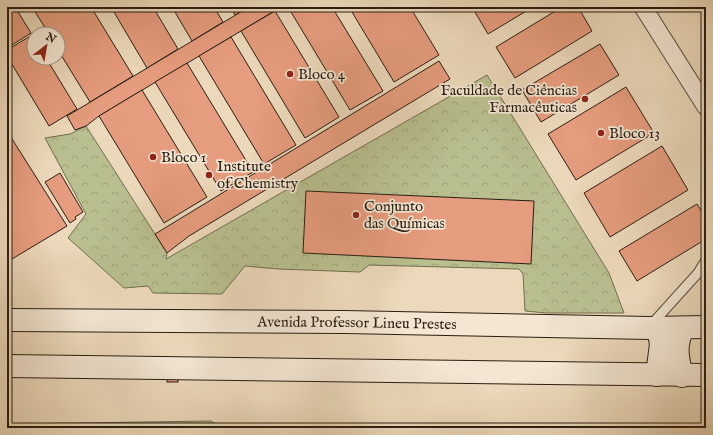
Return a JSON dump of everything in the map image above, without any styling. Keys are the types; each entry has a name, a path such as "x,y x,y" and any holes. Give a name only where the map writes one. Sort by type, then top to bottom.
{"main road":[{"name":"Avenida Professor Lineu Prestes","path":"7,320 346,322 653,328 706,327"},
{"path":"653,328 661,344 656,375"},
{"path":"682,376 676,352 678,340 683,328"},
{"path":"7,366 706,376"}],"street":[{"path":"643,7 706,107"}],"lane":[{"path":"653,328 698,273 706,260"}],"green space":[{"path":"487,75 609,273 624,313 547,313 525,311 523,274 519,269 369,265 360,272 278,269 245,266 222,294 153,293 148,286 124,288 68,238 86,214 45,138 70,134 86,126 167,253 166,259"},
{"path":"211,421 223,428 7,428 7,424"}],"building":[{"path":"15,7 27,26 26,36 7,48 7,8"},
{"path":"32,7 91,7 133,76 90,102 66,63 66,26 44,26"},
{"path":"111,7 153,7 178,49 147,68"},
{"path":"172,7 214,7 223,22 192,41"},
{"path":"230,7 249,7 235,15"},
{"path":"249,7 281,7 99,116 86,126 75,130 67,116"},
{"path":"288,7 332,7 383,91 350,110"},
{"path":"349,7 410,7 439,55 394,82"},
{"path":"472,7 533,7 488,34"},
{"path":"562,7 578,7 592,31 515,78 496,47"},
{"name":"Bloco 4","path":"275,11 339,117 305,138 241,31"},
{"path":"231,37 296,145 264,164 199,56"},
{"path":"26,39 26,66 51,66 77,109 49,126 7,56 7,50"},
{"path":"600,44 619,75 541,122 522,90"},
{"path":"439,61 450,79 189,236 167,253 155,234"},
{"path":"187,63 253,172 221,191 155,82"},
{"name":"Bloco 13","path":"626,87 654,133 576,180 548,134"},
{"name":"Bloco 1","path":"142,90 207,197 164,223 99,116"},
{"path":"7,131 67,226 7,262"},
{"path":"662,146 688,190 610,237 584,193"},
{"path":"60,173 83,212 75,217 76,219 70,223 45,182"},
{"path":"306,191 534,201 531,264 303,253"},
{"path":"697,204 706,219 706,239 637,281 619,251"},
{"path":"167,374 178,374 178,382 167,382"}],"place":[{"name":"Bloco 4","path":"290,74"},
{"name":"Faculdade de Ciências Farmacêuticas","path":"585,99"},
{"name":"Bloco 13","path":"601,133"},
{"name":"Bloco 1","path":"153,157"},
{"name":"Institute of Chemistry","path":"209,175"},
{"name":"Conjunto das Químicas","path":"356,215"}]}
